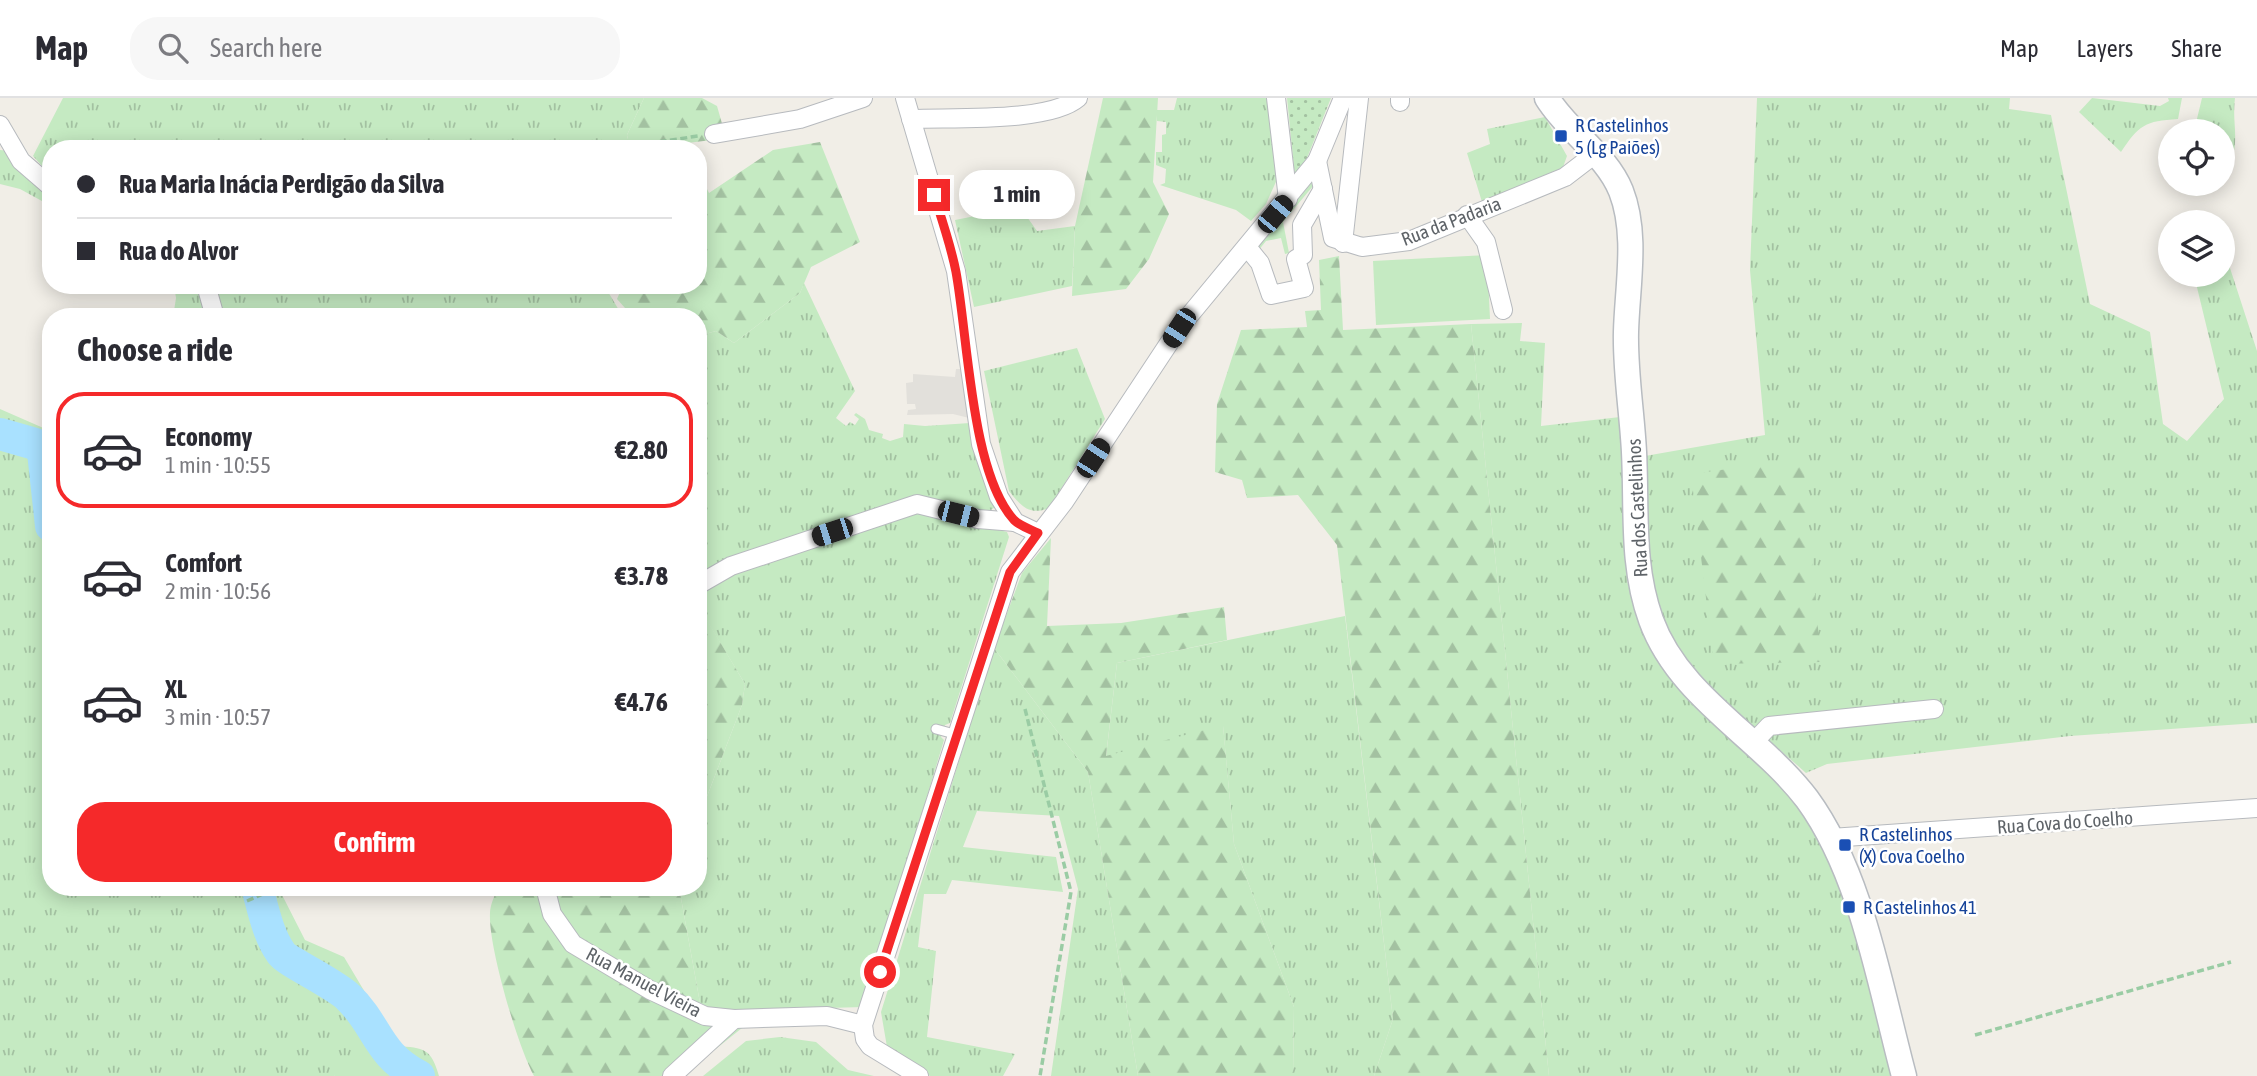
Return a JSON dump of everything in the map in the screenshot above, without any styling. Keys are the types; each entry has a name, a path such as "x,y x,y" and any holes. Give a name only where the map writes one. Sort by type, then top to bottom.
{"street":[{"path":"714,134 800,120 863,98"},
{"path":"905,98 956,271 981,444 999,496 1015,522"},
{"path":"1276,98 1288,199"},
{"path":"919,1076 870,1046 865,1039 863,1025 1010,572 1063,502 1179,328 1317,161 1343,98"},
{"path":"1317,161 1333,238 1343,243 1359,98"},
{"name":"Rua dos Castelinhos","path":"1547,98 1613,172 1627,217 1630,257 1627,359 1634,453 1637,568 1651,622 1674,665 1687,681 1753,743 1806,799 1831,838 1861,915 1904,1076"},
{"path":"911,119 1037,114 1068,101"},
{"path":"0,125 21,161 42,179"},
{"name":"Rua da Padaria","path":"1343,243 1362,247 1409,241 1565,177 1595,154"},
{"path":"1247,247 1260,263 1271,295 1304,288 1296,259 1303,255 1303,225 1323,189"},
{"path":"1467,215 1486,242 1503,310"},
{"path":"707,580 731,566 917,503 978,519 1015,522 1038,533"},
{"path":"1753,743 1769,726 1934,709"},
{"name":"Rua Cova do Coelho","path":"1831,838 2257,808"},
{"name":"Rua Manuel Vieira","path":"547,896 552,914 573,944 676,1003 705,1016 734,1019 827,1016 863,1025"},
{"path":"673,1076 734,1019"}],"lane":[{"path":"936,729 958,735"}],"path":[{"path":"673,140 714,134"},
{"path":"1025,709 1070,892 1040,1076"},
{"path":"247,901 258,896"},
{"path":"1975,1035 2231,962"}],"shaded area":[{"path":"956,369 965,369 969,418 953,414 907,415 908,410 916,409 915,404 907,404 906,383 913,382 913,374 955,377"}],"green space":[{"path":"63,98 644,98 627,135 628,140 42,140 42,166 33,156"},
{"path":"644,98 702,98 717,106 723,127 712,140 707,141 628,140 627,135"},
{"path":"1103,98 1158,98 1153,182 1169,214 1149,259 1126,289 1072,296 1075,226"},
{"path":"1177,98 1269,98 1279,175 1266,204 1251,221 1236,210 1160,185 1165,183 1166,169 1156,165 1156,152 1162,152 1162,135 1166,134 1166,122 1157,121 1157,110 1174,110"},
{"path":"1287,98 1331,98 1307,158 1295,178"},
{"path":"1757,98 2010,98 2009,109 2051,115 2090,304 2150,332 2163,424 2187,441 2224,399 2197,287 2235,287 2235,283 2257,351 2257,723 2070,736 1827,764 1806,773 1753,727 1704,680 1683,654 1666,625 1654,593 1647,557 1645,456 1765,435 1750,270"},
{"path":"2092,98 2160,106 2169,101 2168,98 2182,98 2178,119 2158,119 2144,126 2121,152 2079,112"},
{"path":"2202,98 2235,98 2234,119 2197,119"},
{"path":"1545,117 1567,156 1562,170 1482,202 1467,153 1490,144 1487,129"},
{"path":"820,142 860,242 811,267 800,293 734,343 716,331 707,334 707,308 625,308 617,299 619,294 707,294 707,189 709,193 773,150"},
{"path":"0,150 11,151 42,182 42,201 20,189 0,184"},
{"path":"1317,176 1318,180 1283,222 1289,253 1285,254 1281,238 1266,241 1258,251 1255,250"},
{"path":"1020,207 1037,231 1075,226 1072,286 974,307 955,220"},
{"path":"1487,255 1490,319 1376,325 1373,261"},
{"path":"1339,256 1343,330 1471,324 1549,1076 1374,1076 1393,1019 1337,545 1298,495 1247,498 1242,480 1215,472 1217,404 1241,330 1307,327 1305,311 1321,310 1319,260"},
{"path":"804,283 855,391 836,418 846,426 850,422 855,425 859,419 854,415 856,413 865,419 869,430 883,434 882,438 890,441 903,437 904,424 925,426 970,423 995,507 987,513 922,497 707,572 707,334 716,331 734,343 800,293"},
{"path":"175,294 202,294 206,308 174,308"},
{"path":"215,294 609,294 618,308 219,308"},
{"path":"1522,323 1520,341 1545,343 1541,426 1620,417 1627,581 1637,616 1797,800 1816,831 1832,864 1857,934 1896,1076 1549,1076 1471,324"},
{"path":"1077,348 1105,419 1049,508 1031,510 1009,491 984,371"},
{"path":"0,409 42,427 42,896 283,896 305,940 344,957 397,1046 425,1051 433,1060 439,1076 397,1076 380,1058 334,1073 335,1076 0,1076"},
{"path":"1803,459 1821,662 1714,664 1691,474"},
{"path":"917,510 1007,532 1009,537 950,723 945,725 941,737 944,740 864,1007 717,1011 700,1003 681,896 707,896 707,796 742,705 745,684 707,621 707,589 734,573"},
{"path":"1051,538 1047,626 1121,623 1224,607 1227,640 1117,663 1106,756 1223,725 1234,844 1294,1007 1293,1076 1138,1076 1088,772 994,648 1022,573"},
{"path":"1345,616 1393,1019 1374,1076 1293,1076 1294,1007 1234,844 1223,726 1106,757 1117,663"},
{"path":"707,620 745,684 742,705 707,796"},
{"path":"994,648 1088,772 1138,1076 1051,1076 1078,889 1059,816 977,811 963,847 1056,857 1063,892 952,880 946,894 924,894 918,947 936,951 927,1037 1015,1054 1003,1076 930,1076 887,1047 881,1012"},
{"path":"495,896 681,896 700,1003 715,1026 742,1028 682,1076 534,1076 513,1020 499,971 491,928"},
{"path":"780,1037 816,1042 848,1070 874,1076 703,1076 746,1041"},
{"path":"356,1055 380,1058 397,1076 335,1076 333,1073"}],"waterway":[{"path":"0,434 35,444 42,451"},
{"path":"259,896 269,930 281,953 348,997 394,1058 419,1076"}],"place":[{"name":"R Castelinhos 5 (Lg Paiões)","path":"1561,136"},
{"name":"R Castelinhos (X) Cova Coelho","path":"1845,845"},
{"name":"R Castelinhos 41","path":"1849,907"}],"route":[{"path":"880,972 1010,572 1038,533 1015,522 999,496 981,444 956,271 934,195"}]}
